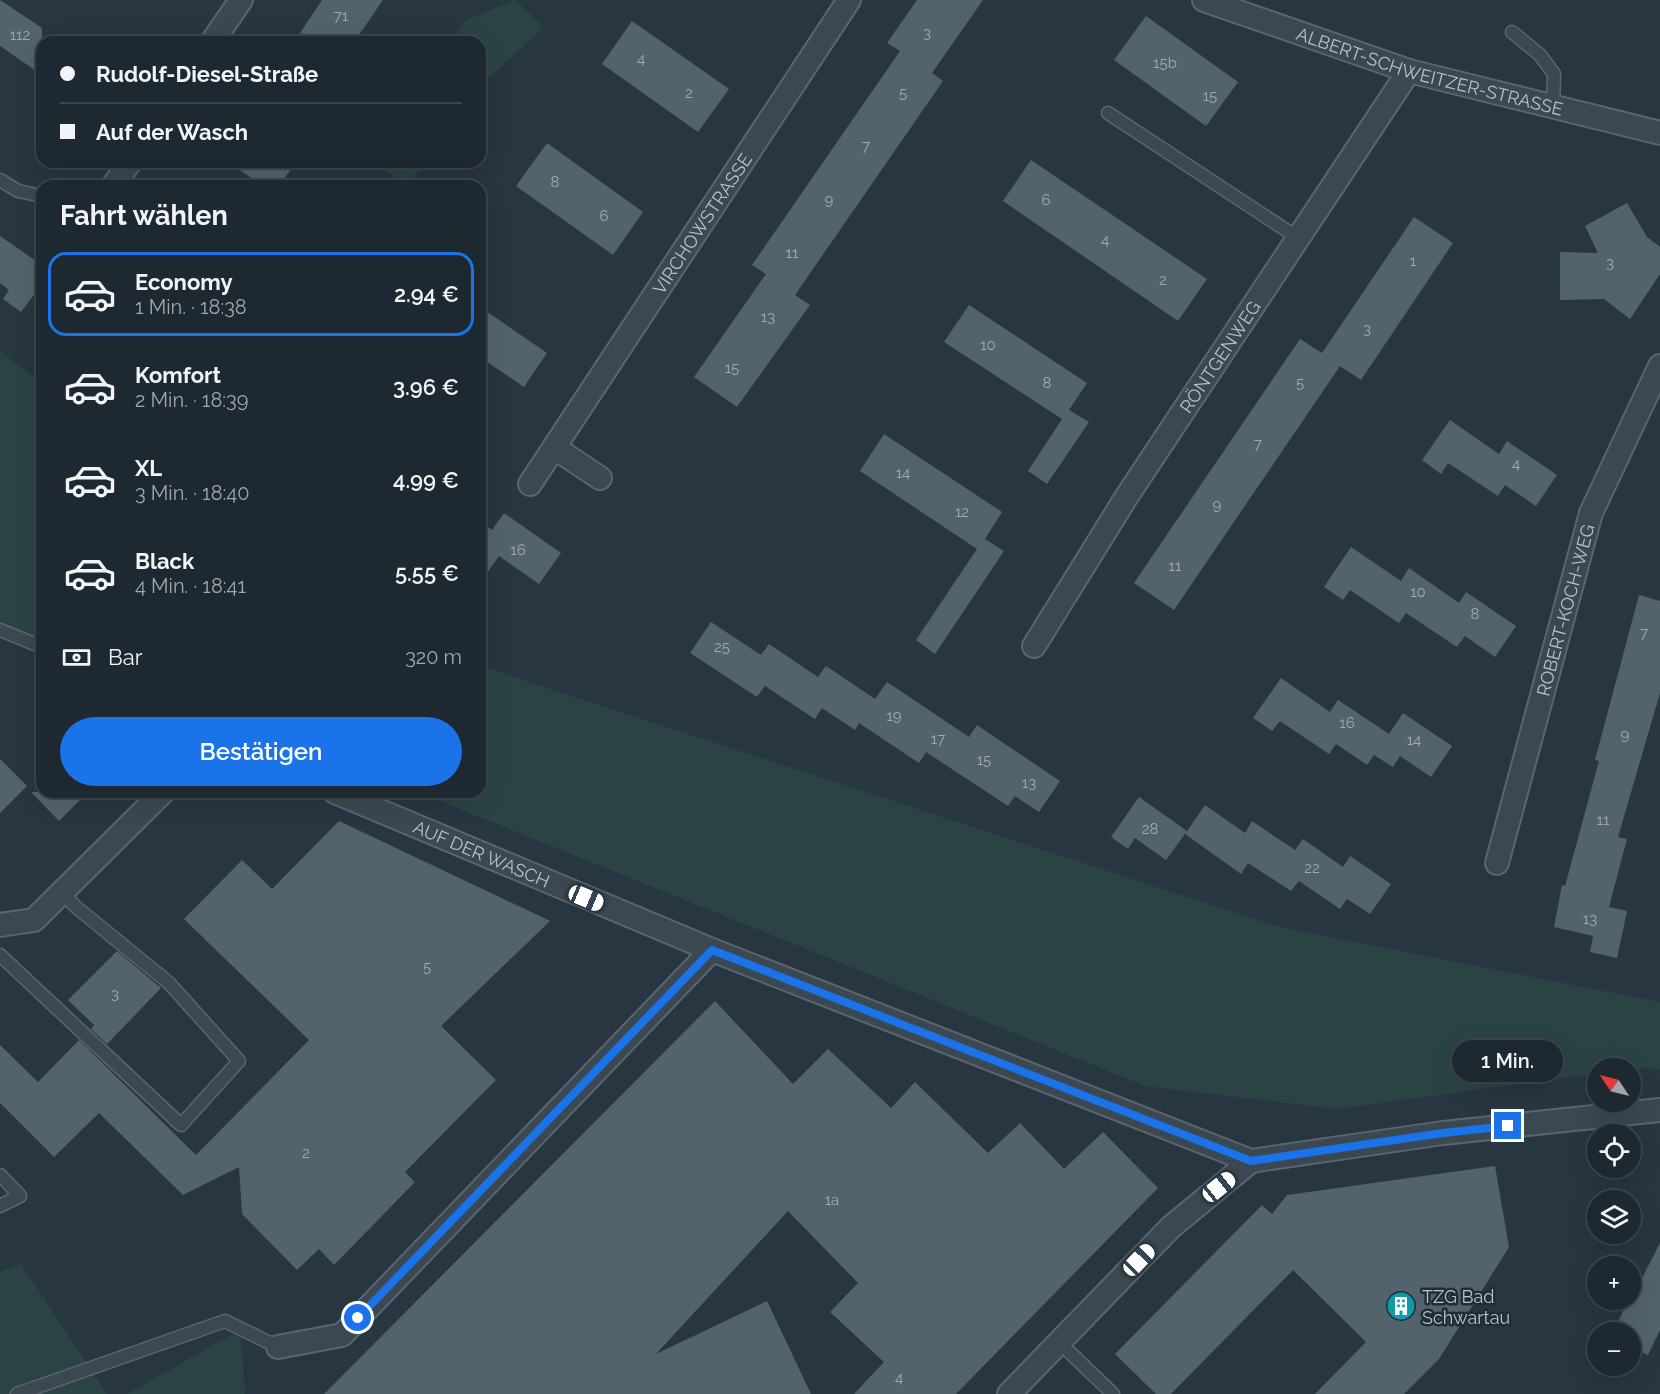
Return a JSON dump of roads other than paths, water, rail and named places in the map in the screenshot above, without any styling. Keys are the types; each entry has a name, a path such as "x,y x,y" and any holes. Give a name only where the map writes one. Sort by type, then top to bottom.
{"street":[{"path":"216,36 241,0"},
{"name":"VIRCHOWSTRASSE","path":"530,484 849,0"},
{"name":"ALBERT-SCHWEITZER-STRASSE","path":"1210,1 1409,71 1660,133"},
{"name":"RÖNTGENWEG","path":"1034,646 1127,496 1409,71"},
{"name":"ROBERT-KOCH-WEG","path":"1497,863 1590,513 1660,366"},
{"path":"555,448 600,478"},
{"path":"0,925 34,920 157,798"},
{"name":"AUF DER WASCH","path":"349,798 712,950 1251,1161 1443,1133 1660,1110"},
{"path":"278,1347 342,1335 712,950"},
{"path":"1009,1394 1171,1227 1251,1161"}],"lane":[{"path":"1512,32 1540,55 1554,74 1553,107"},
{"path":"1108,113 1298,238"},
{"path":"0,180 18,190 36,194"},
{"path":"0,630 36,645"},
{"path":"0,955 181,1125 239,1061 169,983 76,907 62,892"},
{"path":"0,1175 20,1196 0,1206"},
{"path":"17,1394 225,1321 278,1347"},
{"path":"1059,1342 1113,1394"}],"place":[{"name":"TZG Bad Schwartau","path":"1401,1306"}]}
